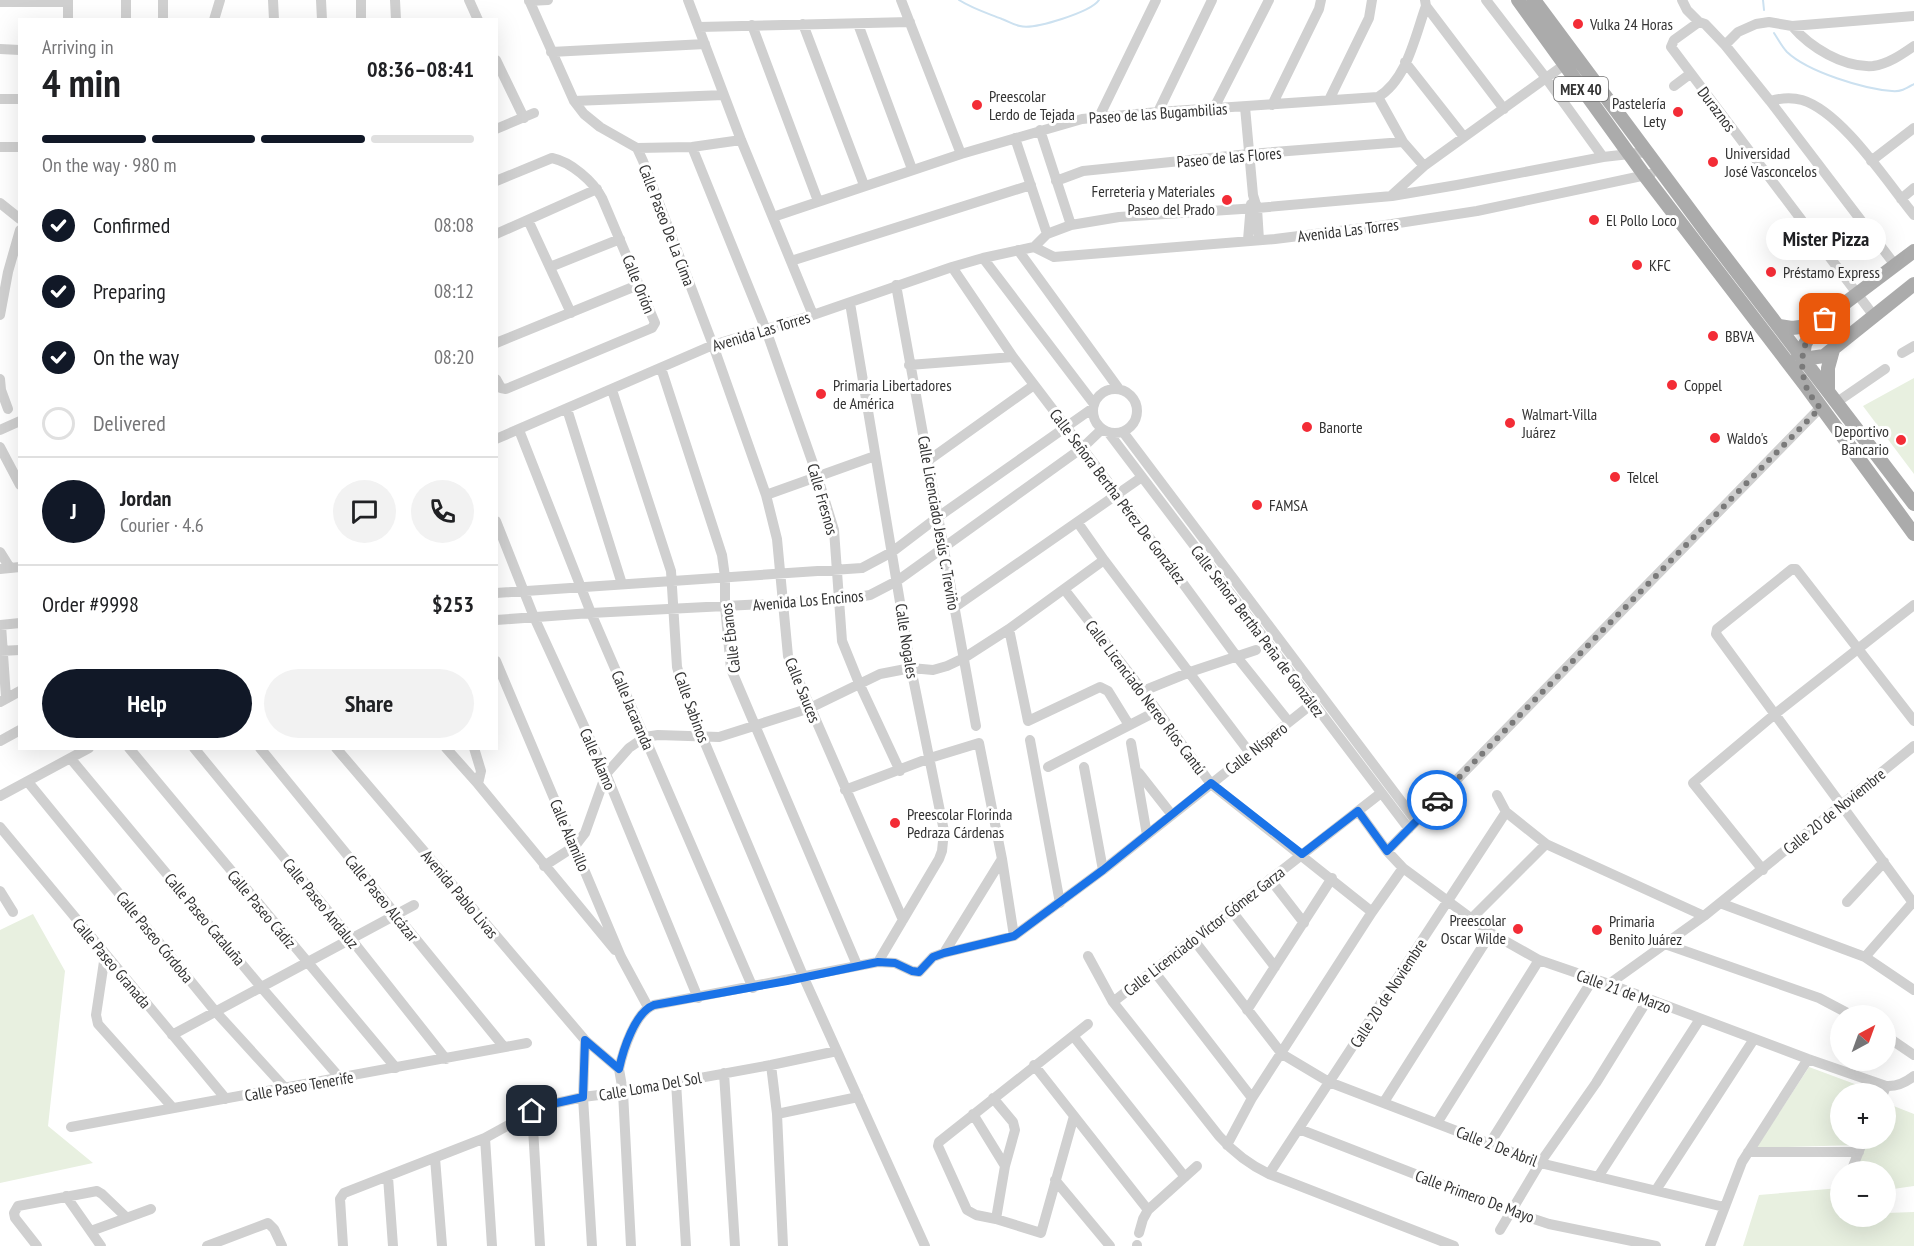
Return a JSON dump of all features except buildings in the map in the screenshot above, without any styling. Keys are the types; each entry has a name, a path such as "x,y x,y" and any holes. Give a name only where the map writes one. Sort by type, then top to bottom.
{"main road":[{"name":"MEX 40","path":"1518,0 1629,155 1805,385 1914,534"},
{"name":"MEX 40","path":"1534,0 1661,172 1914,504"},
{"path":"1805,385 1802,366 1805,344 1816,325 1914,251"},
{"path":"1772,342 1803,356 1817,357 1833,350 1914,284"},
{"path":"1779,326 1792,328 1816,325"},
{"path":"1828,390 1828,368 1833,350"}],"street":[{"path":"126,0 126,18"},
{"path":"163,0 163,18"},
{"path":"273,0 274,18"},
{"path":"321,0 322,18"},
{"path":"361,0 361,18"},
{"path":"395,0 396,18"},
{"path":"469,0 477,18"},
{"path":"529,0 548,0"},
{"name":"Calle Paseo De La Cima","path":"529,0 574,101 584,114 600,127 637,148 713,345"},
{"path":"688,0 741,140 813,315"},
{"path":"901,0 961,154"},
{"path":"1099,117 1156,0"},
{"path":"1158,112 1212,0"},
{"path":"1214,108 1269,0"},
{"path":"1272,105 1319,9 1321,0"},
{"path":"1329,100 1369,18 1372,0"},
{"path":"1486,0 1603,157"},
{"path":"1682,0 1687,10 1699,22 1705,24 1725,45 1895,265"},
{"path":"0,2 68,1 68,18"},
{"path":"215,18 219,2"},
{"path":"219,2 220,18"},
{"path":"1426,3 1504,109"},
{"path":"1426,3 1405,62 1388,92 1378,98 1421,169 1424,179 1436,188"},
{"path":"1725,45 1738,32 1756,24 1769,22 1792,26 1914,16"},
{"path":"699,27 910,22"},
{"name":"Duraznos","path":"1699,22 1671,44 1690,74 1874,316"},
{"path":"803,24 864,185"},
{"path":"858,24 912,169"},
{"path":"752,25 818,201"},
{"path":"1792,26 1807,41 1833,57 1858,64 1872,66 1884,63 1897,58 1914,46"},
{"path":"551,52 705,44"},
{"path":"0,49 18,50"},
{"path":"1405,62 1464,137"},
{"path":"1392,196 1421,169 1564,65"},
{"path":"498,67 529,116 498,128"},
{"path":"1674,86 1690,74"},
{"path":"574,101 724,95"},
{"name":"Paseo de las Bugambilias","path":"773,217 912,169 1040,130 1099,117 1378,98"},
{"path":"1770,101 1790,98 1814,105 1832,117 1914,215"},
{"path":"0,99 18,99"},
{"path":"1245,107 1253,195 1254,240"},
{"path":"1871,161 1914,128"},
{"path":"1040,130 1071,225"},
{"path":"1015,138 1047,234"},
{"path":"637,148 692,147 741,140"},
{"name":"Paseo de las Flores","path":"1056,181 1083,171 1249,154 1403,142"},
{"path":"0,147 18,147"},
{"name":"Calle Fresnos","path":"692,147 766,330 817,475 834,530 842,641 900,771"},
{"name":"Avenida Las Torres","path":"498,438 713,345 850,303 952,267 1034,247 1047,234 1071,225 1119,217 1392,196 1603,157 1647,152"},
{"name":"Calle Orión","path":"498,180 547,158 561,160 597,189 655,323 652,328 506,389 501,388 498,383"},
{"name":"Avenida Las Torres","path":"1034,247 1054,257 1254,240 1379,226 1477,211 1661,172"},
{"path":"791,261 1031,185"},
{"path":"1901,199 1914,188"},
{"path":"498,233 597,189"},
{"path":"0,203 18,217"},
{"path":"528,220 571,313"},
{"path":"0,315 4,269 18,235"},
{"path":"550,267 620,238"},
{"path":"1018,250 1119,389"},
{"path":"983,258 1094,406 1095,420 1105,430 1123,432 1135,422 1137,407 1134,399 1119,389 1103,392 1094,406"},
{"name":"Calle Señora Bertha Pérez De González","path":"952,267 1013,357 1237,657 1289,722"},
{"path":"498,342 638,285"},
{"name":"Calle Licenciado Jesús C. Treviño","path":"896,285 976,726"},
{"name":"Calle Nogales","path":"850,303 911,668 944,831 942,851 878,962"},
{"name":"Calle Sauces","path":"713,345 775,527 788,656 903,920"},
{"path":"1902,353 1914,346"},
{"path":"909,365 1013,357"},
{"name":"Calle Ébanos","path":"661,368 717,537 725,577 730,669 756,725 857,965"},
{"path":"1838,402 1885,369"},
{"path":"0,378 0,390 8,409"},
{"path":"929,460 1034,385"},
{"name":"Calle Sabinos","path":"612,390 668,560 681,682 804,978 925,1246"},
{"name":"Avenida Los Encinos","path":"498,593 862,568 892,552 1094,406"},
{"path":"1358,811 1387,851 1820,408"},
{"path":"567,410 622,584"},
{"path":"0,430 18,422"},
{"name":"Calle Jacaranda","path":"519,429 580,588 753,988"},
{"name":"Avenida Los Encinos","path":"498,620 838,600 870,595 897,581 944,548 1105,430"},
{"name":"Calle Señora Bertha Peña de González","path":"1105,430 1313,703 1361,758 1381,793 1412,825"},
{"name":"Calle Señora Bertha Peña de González","path":"1123,432 1412,825"},
{"path":"0,447 4,465 18,482"},
{"path":"766,495 875,456"},
{"path":"955,607 1142,477"},
{"path":"1078,523 1250,753"},
{"name":"Calle Álamo","path":"498,526 534,617 606,774 698,998"},
{"path":"0,552 10,568"},
{"path":"544,866 575,846 585,833 606,774 629,748 645,737 658,735 719,737 810,708 879,674 911,668 933,670 947,666 964,658 1009,629 1104,560"},
{"path":"1865,957 1913,902 1716,634 1719,626 1792,569 1796,569 1914,721"},
{"name":"Calle Licenciado Nereo Ríos Cantú","path":"1064,589 1211,783 1372,912"},
{"path":"1763,870 1693,783 1775,714 1914,605"},
{"path":"18,623 0,625 3,700 18,692"},
{"path":"1009,629 1028,721 1100,687 1108,691 1129,725"},
{"path":"1,651 18,650"},
{"path":"1143,691 1190,672 1256,650"},
{"name":"Calle Alamillo","path":"498,666 621,957 648,1007"},
{"name":"Calle Níspero","path":"648,1007 878,962 895,963 919,972 933,957 1014,936 1103,870 1313,703"},
{"path":"1048,767 1157,711"},
{"path":"0,741 18,731"},
{"path":"1030,740 1060,903"},
{"path":"845,790 930,758 979,743 1002,859 1014,936"},
{"path":"1131,743 1147,835"},
{"name":"Calle 20 de Noviembre","path":"1610,984 1763,870 1914,746"},
{"path":"0,796 86,750"},
{"name":"Calle Paseo Cádiz","path":"131,750 396,1068"},
{"name":"Calle Paseo Andaluz","path":"196,750 446,1059"},
{"name":"Calle Paseo Alcázar","path":"262,750 504,1047"},
{"name":"Avenida Pablo Livas","path":"338,750 585,1040 619,1069"},
{"path":"448,750 621,957"},
{"path":"475,750 481,771 478,784"},
{"name":"Calle Paseo Cataluña","path":"71,759 340,1078"},
{"path":"1084,767 1103,870"},
{"path":"1137,770 1173,815"},
{"name":"Calle Paseo Córdoba","path":"28,782 215,1011 286,1089"},
{"name":"Calle Licenciado Víctor Gómez Garza","path":"1113,1002 1381,793"},
{"path":"1497,795 1506,812 1546,844 1704,916"},
{"name":"Calle 20 de Noviembre","path":"1269,1174 1506,812"},
{"name":"Calle Paseo Granada","path":"0,827 226,1099"},
{"path":"1472,918 1546,844"},
{"name":"Calle 21 de Marzo","path":"1387,851 1403,868 1491,933 1539,960 1610,984 1867,1083"},
{"path":"944,953 1002,859"},
{"path":"1847,902 1884,862"},
{"path":"1227,1145 1252,1098 1403,868"},
{"path":"1247,1010 1332,878"},
{"path":"1270,879 1304,923"},
{"path":"2,897 13,912"},
{"path":"1720,903 1865,957 1914,990"},
{"path":"172,1035 414,905"},
{"path":"1231,910 1275,967"},
{"path":"1384,1102 1491,933"},
{"path":"1193,939 1282,1054"},
{"path":"1665,944 1819,998 1832,1005"},
{"path":"105,955 96,1015 100,1029 173,1108"},
{"path":"1088,956 1113,1002 1227,1145 1250,1165 1454,1246"},
{"path":"1437,1123 1539,960"},
{"path":"1154,970 1252,1098"},
{"path":"1490,1143 1593,979"},
{"path":"1500,1230 1540,1163 1596,1083 1648,999"},
{"path":"631,1246 623,1092 619,1069 622,1055 639,1018 648,1007"},
{"path":"1598,1177 1700,1019"},
{"path":"1074,1116 1041,1233 976,1215 967,1210 938,1146 942,1137 1088,1024"},
{"path":"1074,1037 1185,1177"},
{"path":"1656,1190 1754,1039"},
{"path":"585,1040 583,1097 591,1246"},
{"name":"Calle Paseo Tenerife","path":"71,1127 526,1043"},
{"path":"1896,1043 1914,1055"},
{"name":"Calle Loma Del Sol","path":"343,1246 340,1200 346,1192 485,1138 543,1106 837,1051"},
{"name":"Calle 2 De Abril","path":"1282,1054 1329,1082 1540,1163 1724,1207"},
{"path":"1710,1246 1748,1152 1808,1059"},
{"path":"771,1065 777,1114 783,1246"},
{"path":"1034,1065 1149,1210"},
{"path":"724,1073 735,1246"},
{"path":"1896,1086 1914,1076"},
{"path":"676,1082 686,1246"},
{"path":"777,1114 858,1096"},
{"path":"993,1098 1013,1122 1015,1130 1005,1166 996,1219"},
{"path":"532,1111 540,1246"},
{"path":"973,1114 1005,1166"},
{"name":"Calle Primero De Mayo","path":"1299,1129 1549,1224 1656,1246"},
{"path":"485,1138 492,1246"},
{"path":"1855,1161 1860,1149"},
{"path":"1748,1152 1859,1152"},
{"path":"435,1158 442,1246"},
{"path":"1138,1241 1143,1219 1149,1210 1197,1166"},
{"path":"388,1177 393,1246"},
{"path":"1055,1180 1110,1246"},
{"path":"37,1246 15,1218 14,1213 18,1206 94,1191 102,1194 126,1217"},
{"path":"66,1196 101,1246"},
{"path":"91,1232 151,1209"},
{"path":"207,1246 229,1242 265,1224 270,1224 282,1246"}],"green space":[{"name":"Deportivo Bancario","path":"1914,378 1914,474 1863,406"},
{"path":"33,914 65,971 48,1126 93,1163 0,1183 0,930"},
{"path":"1809,1067 1852,1083 1830,1083 1830,1146 1756,1148"},
{"path":"1896,1107 1914,1114 1914,1186 1896,1189 1896,1161 1859,1161 1864,1149 1896,1149"},
{"path":"1830,1189 1830,1227 1896,1227 1896,1213 1914,1212 1914,1246 1743,1246 1759,1195"}],"waterway":[{"path":"959,0 1016,25 1027,27 1074,15 1099,0"},
{"path":"1763,0 1764,10"},
{"path":"1774,33 1785,50 1796,59 1822,73 1880,90 1901,90 1914,84"}],"way so far":[{"path":"1437,800 1820,408 1805,385 1802,366 1805,344 1816,325 1825,319"}],"place":[{"name":"Vulka 24 Horas","path":"1578,24"},
{"name":"Preescolar Lerdo de Tejada","path":"977,105"},
{"name":"Pastelería Lety","path":"1678,112"},
{"name":"Universidad José Vasconcelos","path":"1713,162"},
{"name":"Ferreteria y Materiales Paseo del Prado","path":"1227,200"},
{"name":"El Pollo Loco","path":"1594,220"},
{"name":"KFC","path":"1637,265"},
{"name":"Préstamo Express","path":"1771,272"},
{"name":"Mister Pizza","path":"1825,319"},
{"name":"BBVA","path":"1713,336"},
{"name":"Coppel","path":"1672,385"},
{"name":"Primaria Libertadores de América","path":"821,394"},
{"name":"Walmart-Villa Juárez","path":"1510,423"},
{"name":"Banorte","path":"1307,427"},
{"name":"Waldo's","path":"1715,438"},
{"name":"Deportivo Bancario","path":"1901,440"},
{"name":"Telcel","path":"1615,477"},
{"name":"FAMSA","path":"1257,505"},
{"name":"Preescolar Florinda Pedraza Cárdenas","path":"895,823"},
{"name":"Preescolar Oscar Wilde","path":"1518,929"},
{"name":"Primaria Benito Juárez","path":"1597,930"}],"route":[{"path":"532,1111 543,1106 583,1097 585,1040 619,1069 622,1055 639,1018 648,1007 878,962 895,963 919,972 933,957 1014,936 1103,870 1211,783 1302,854 1358,811 1387,851 1437,800"}]}
